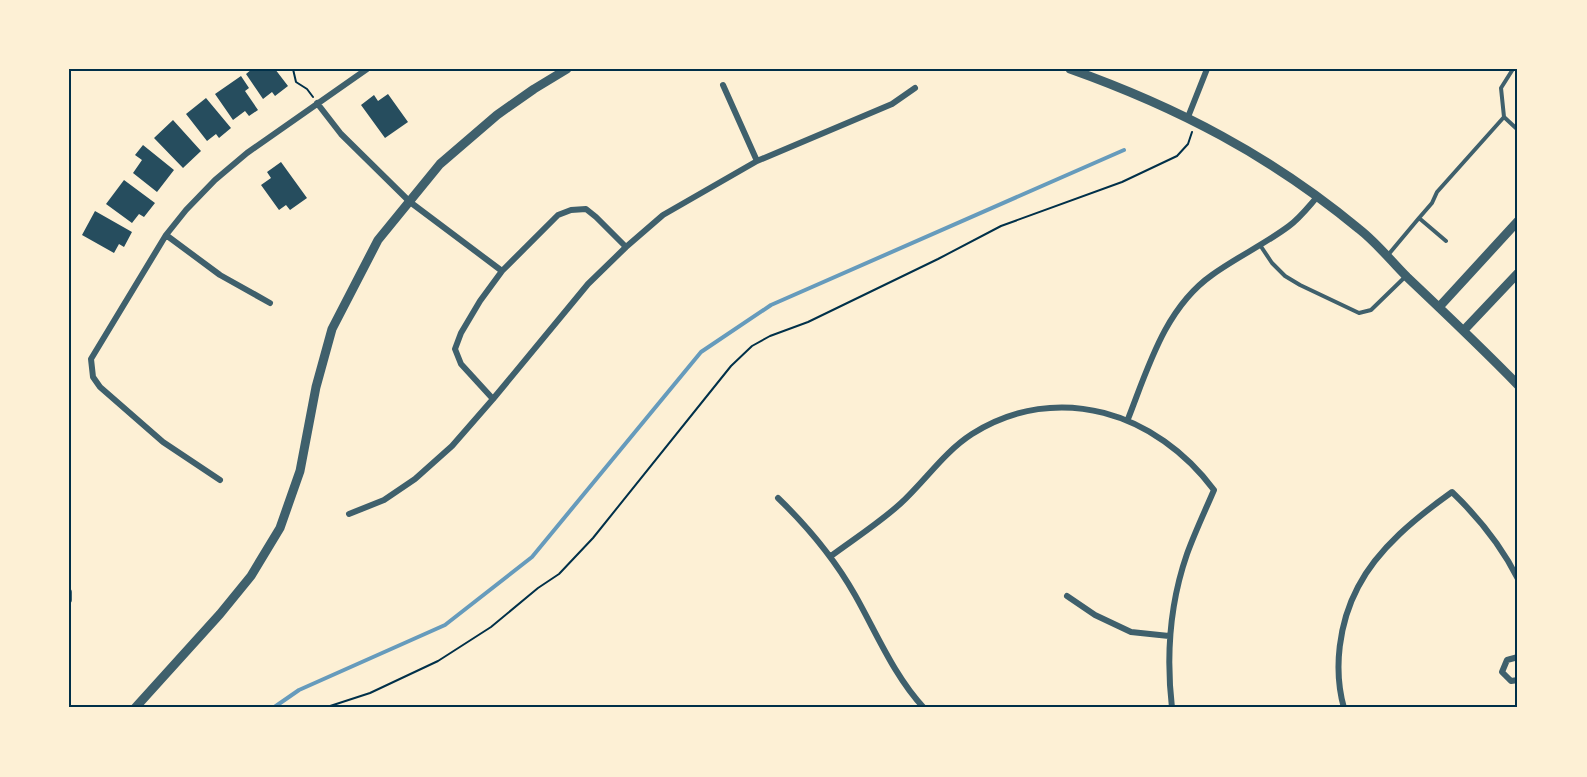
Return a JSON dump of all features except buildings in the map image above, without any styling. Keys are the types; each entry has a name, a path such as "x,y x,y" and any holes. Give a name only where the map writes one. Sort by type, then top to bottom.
{"street":[{"path":"220,480 139,422 100,387 93,377 91,368 94,352 166,236 186,210 215,180 248,153 367,69"},
{"path":"135,708 251,576 280,528 300,471 316,387 332,329 378,240 440,164 497,115 567,69"},
{"path":"1070,69 1125,88 1193,119 1274,166 1318,196 1388,255 1406,276 1440,306 1518,385"},
{"path":"1193,119 1207,69"},
{"path":"723,85 757,161"},
{"path":"349,514 384,500 415,479 452,446 588,284 663,215 757,161 892,104 915,88"},
{"path":"317,103 341,134 410,202 502,271"},
{"path":"1128,419 1155,351 1171,319 1191,293 1210,276 1291,225 1318,196"},
{"path":"493,399 461,364 455,349 460,333 502,271 558,215 572,210 586,209 626,247"},
{"path":"1440,306 1518,220"},
{"path":"166,236 220,275 270,303"},
{"path":"1464,330 1518,273"},
{"path":"831,556 902,503 924,478 972,434 999,420 1025,412 1086,408 1128,419 1155,434 1182,454 1201,472 1214,490 1187,555 1176,596 1169,636 1168,679 1172,708"},
{"path":"1344,708 1338,666 1343,627 1358,587 1380,556 1426,511 1452,492 1474,513 1511,565 1518,579"},
{"path":"778,498 805,524 831,556 854,592 894,665 924,708"},
{"path":"69,592 69,600"},
{"path":"1067,596 1095,615 1131,632 1169,636"},
{"path":"1518,657 1507,660 1503,672 1511,681 1518,680"}],"lane":[{"path":"1513,69 1501,88 1504,117 1518,130"},
{"path":"1388,255 1432,203 1437,192 1504,117"},
{"path":"1419,218 1446,241"},
{"path":"1260,245 1272,263 1285,276 1359,313 1371,310 1406,276"}],"path":[{"path":"294,69 296,82 307,89 317,103"},
{"path":"324,708 370,693 438,661 491,627 538,588 559,574 593,538 731,366 752,346 770,336 808,322 939,259 1001,226 1122,182 1177,156 1188,144 1193,119"}],"waterway":[{"path":"273,708 299,690 445,625 532,557 701,352 771,305 1124,150"}]}
